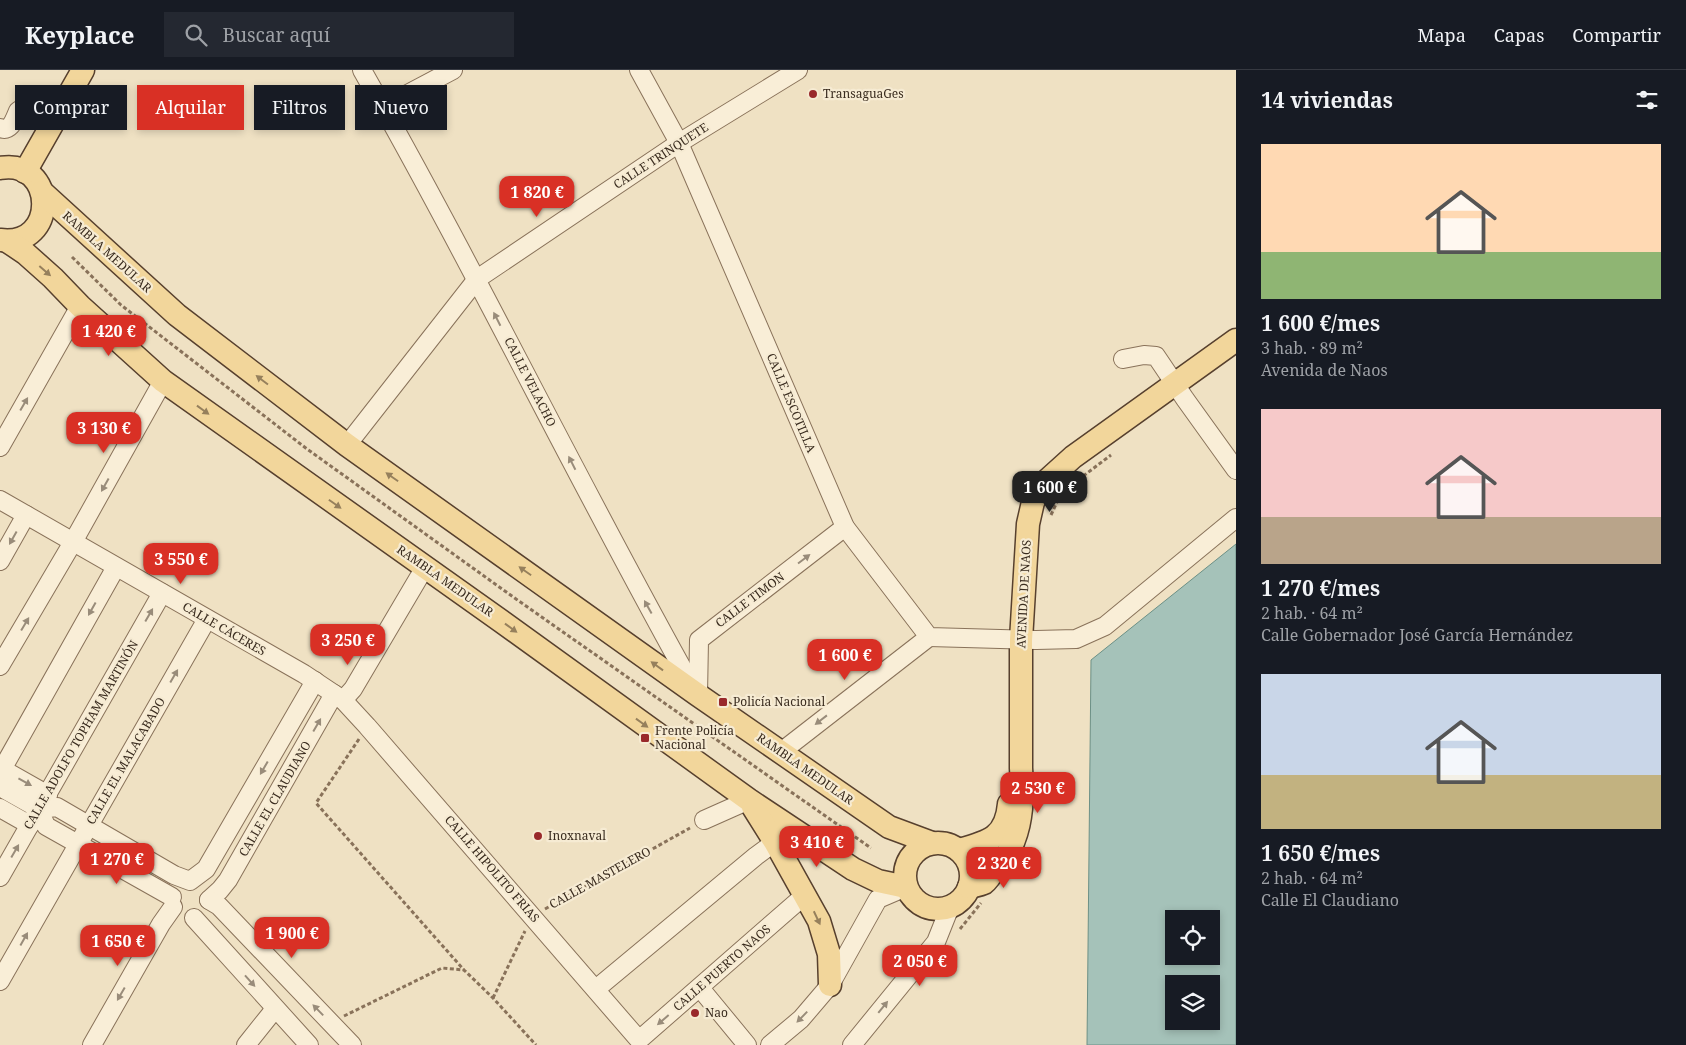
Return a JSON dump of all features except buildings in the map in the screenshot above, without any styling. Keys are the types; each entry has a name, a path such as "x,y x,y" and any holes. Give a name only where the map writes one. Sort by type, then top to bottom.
{"main road":[{"path":"74,85 83,70"},
{"path":"0,168 16,168 26,172 48,130"},
{"name":"RAMBLA MEDULAR","path":"26,172 59,209 177,315 347,445 698,695 889,827 932,842"},
{"path":"3,241 18,239 29,234 37,226 42,216 44,204 42,192"},
{"name":"RAMBLA MEDULAR","path":"3,241 24,253 53,278 80,306 163,381 749,800 853,869 878,881 906,887"},
{"name":"AVENIDA DE NAOS","path":"969,887 983,883 1000,866 1014,842 1019,823 1022,786 1021,640 1028,524 1033,502 1042,485 1074,457 1236,340"},
{"name":"AVENIDA DE NAOS","path":"959,850 980,845 1001,832 1009,810 1011,786 1021,768"},
{"path":"749,800 775,842 819,922 829,954 830,984"},
{"path":"932,842 946,844 959,850 970,866 971,875 969,887 960,901 950,907 933,908 921,905 912,898 906,887 904,875 906,864 910,857 932,842"}],"street":[{"name":"CALLE VELACHO","path":"362,70 371,85"},
{"path":"425,85 453,70"},
{"name":"CALLE ESCOTILLA","path":"639,70 678,143 845,527 930,638"},
{"name":"CALLE TRINQUETE","path":"347,445 476,278 678,143 798,70"},
{"path":"0,128 6,130 9,128 15,117"},
{"name":"CALLE VELACHO","path":"396,130 476,278 613,543 698,695"},
{"path":"0,446 80,306"},
{"path":"1123,359 1144,355 1156,356 1236,470"},
{"path":"0,666 73,542 163,381"},
{"name":"CALLE CÁCERES","path":"0,500 315,681 339,697"},
{"path":"0,561 26,515"},
{"path":"781,752 930,638 1076,639 1105,626 1236,518"},
{"name":"CALLE TIMON","path":"698,695 698,640 845,527"},
{"path":"116,567 1,776 43,802 57,807 174,875 201,884 208,894 209,900 205,911 194,918"},
{"name":"CALLE EL CLAUDIANO","path":"209,900 228,880 339,697 353,689 425,567"},
{"name":"CALLE ADOLFO TOPHAM MARTINÓN","path":"0,877 162,593"},
{"name":"CALLE EL MALACABADO","path":"0,981 207,620"},
{"name":"CALLE EL CLAUDIANO","path":"190,881 206,869 315,681"},
{"name":"CALLE HIPOLITO FRIAS","path":"339,697 368,726 639,1040"},
{"path":"704,820 749,800"},
{"path":"43,802 46,826 172,902 182,916 194,918 309,1045"},
{"path":"0,808 30,825"},
{"path":"596,989 775,842"},
{"path":"92,1045 161,924 172,902 176,888 180,884 190,881"},
{"path":"770,1045 801,1019 830,984 878,899 906,887"},
{"name":"CALLE PUERTO NAOS","path":"639,1040 805,895"},
{"path":"209,900 219,906 352,1045"},
{"path":"852,1045 936,942 950,907"},
{"path":"700,988 748,1045"},
{"path":"246,1045 276,1010"}],"path":[{"path":"72,257 121,305 307,449 516,599 871,848"},
{"path":"368,726 316,803 464,970 493,998 536,1045"},
{"name":"CALLE MASTELERO","path":"533,916 704,820"},
{"path":"493,998 533,916"},
{"path":"330,1022 442,968 464,970"}],"water":[{"path":"1236,544 1236,1045 1087,1045 1091,660"}],"place":[{"name":"TransaguaGes","path":"813,94"},
{"name":"Policía Nacional","path":"723,702"},
{"name":"Frente Policía Nacional","path":"645,738"},
{"name":"Inoxnaval","path":"538,836"},
{"name":"Nao","path":"695,1013"}]}
